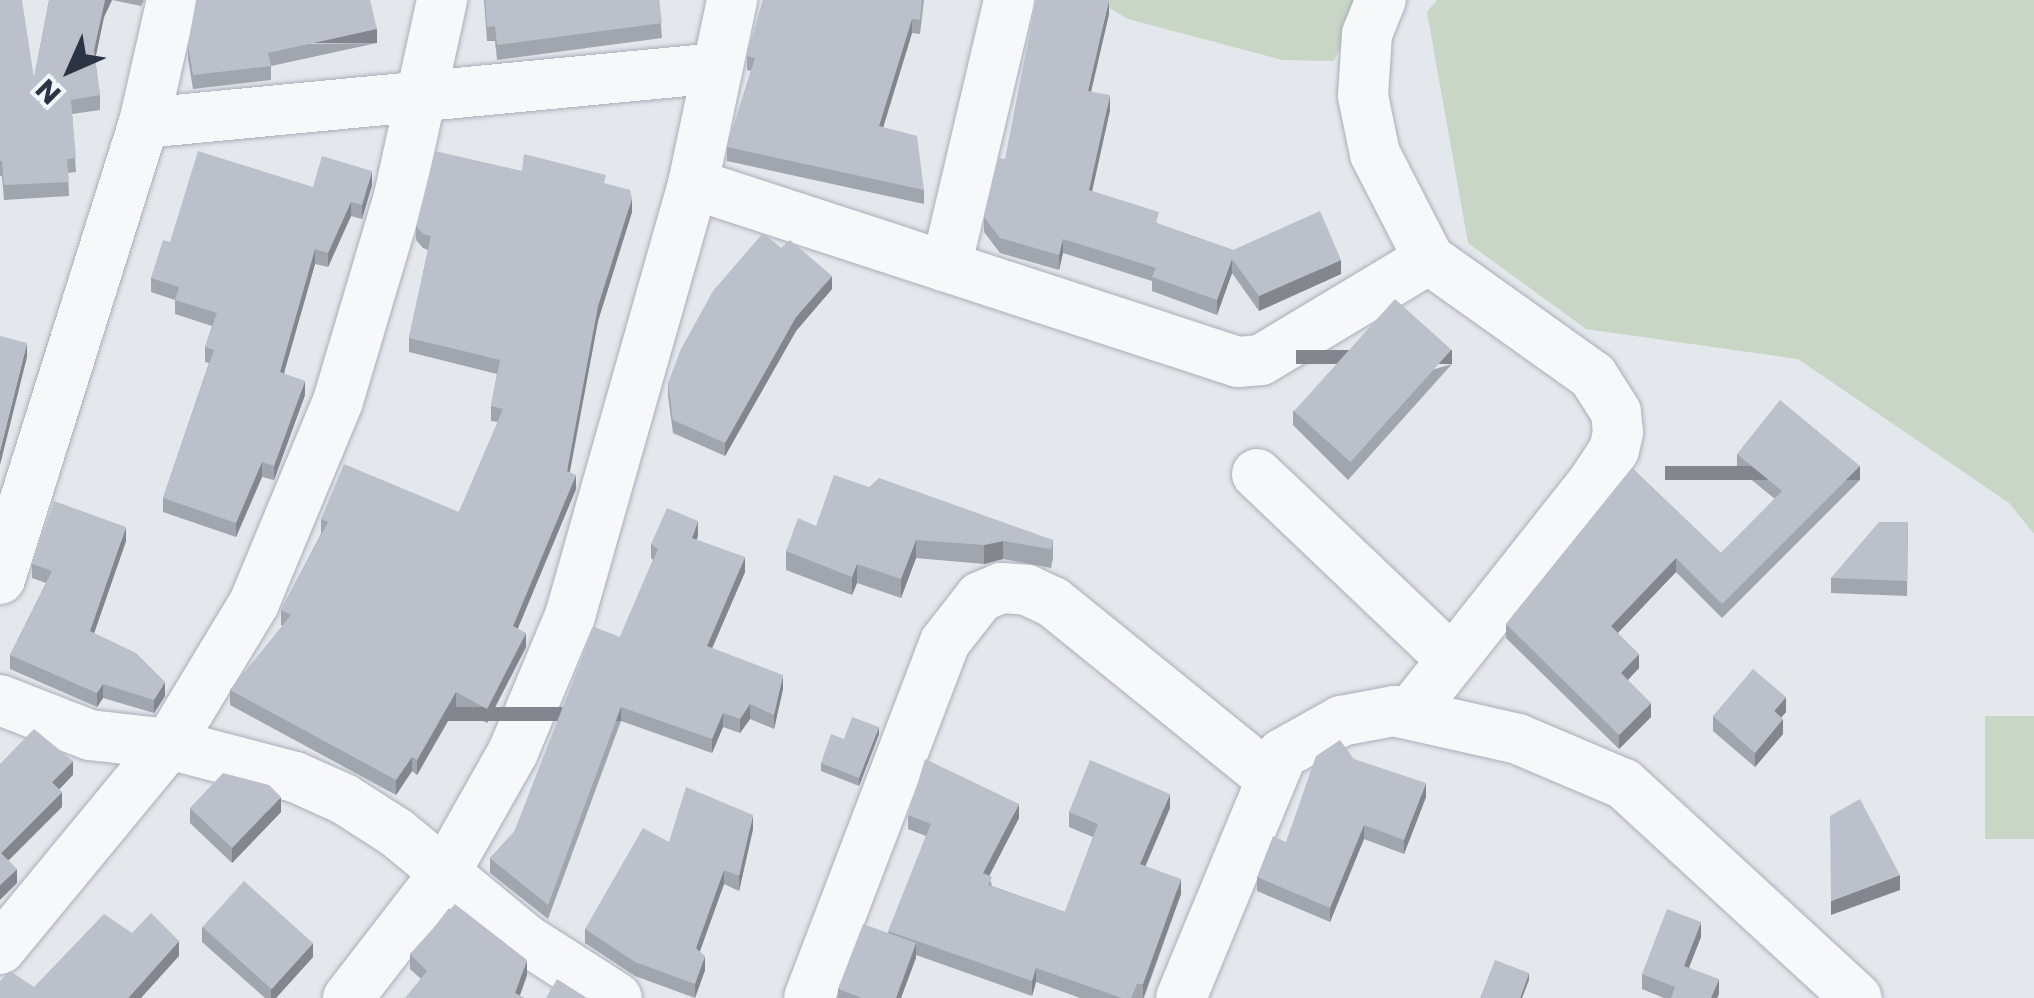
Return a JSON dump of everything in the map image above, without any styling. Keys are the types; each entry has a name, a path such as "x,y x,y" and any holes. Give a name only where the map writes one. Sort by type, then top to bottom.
{"street":[{"path":"0,579 144,123 172,0"},
{"path":"0,948 169,744 254,603 307,489 399,196 442,0"},
{"path":"348,998 444,874 513,752 570,616 694,184 732,0"},
{"path":"946,267 1009,0"},
{"path":"1381,0 1367,34 1363,96 1375,154 1429,259 1593,376 1616,412 1618,432 1614,450 1591,485 1450,658 1410,714"},
{"path":"144,123 420,101 717,68"},
{"path":"694,184 1238,362 1285,352 1429,259"},
{"path":"1257,474 1450,658"},
{"path":"809,998 945,642 980,597 1001,588 1054,602 1269,777"},
{"path":"0,700 90,735 169,744 295,777 344,799 525,939 618,998"},
{"path":"1180,998 1269,777 1282,754 1309,734 1369,712 1410,714 1518,739 1624,784 1857,998"}],"green space":[{"path":"1096,0 1362,0 1334,61 1282,60 1128,19"},
{"path":"1437,0 2034,0 2034,534 2009,503 1798,359 1586,329 1468,243 1427,12"},
{"path":"1985,716 2034,716 2034,839 1985,839"}],"building":[{"path":"0,0 22,0 34,78 49,0 105,0 94,50 100,95 71,100 76,158 67,159 69,182 4,185 0,161"},
{"path":"196,0 370,0 377,29 268,53 271,66 193,75 188,45"},
{"path":"485,0 659,0 662,23 497,45 495,26 487,27"},
{"path":"763,0 922,0 920,20 912,19 879,126 917,136 924,190 727,147 755,58 747,56"},
{"path":"1036,0 1109,0 1088,91 1110,95 1089,190 1159,212 1156,223 1233,250 1320,211 1341,260 1259,296 1232,259 1217,300 1152,277 1156,268 1063,239 1059,255 1000,238 984,217 998,158 1005,159"},
{"path":"198,151 313,187 322,156 372,171 362,205 351,202 328,253 315,249 280,372 305,381 274,466 262,462 236,523 163,498 214,350 205,347 217,313 175,300 179,287 151,278 163,240 170,242"},
{"path":"435,151 522,171 524,154 606,175 604,183 630,190 632,198 598,306 567,471 576,475 513,626 526,633 487,709 456,692 417,760 412,757 396,780 230,690 291,615 281,610 328,522 321,519 344,464 459,512 503,409 491,406 500,360 409,338 431,236 416,226"},
{"path":"763,233 781,248 790,240 832,276 796,317 725,443 673,420 668,383 681,349 713,291"},
{"path":"1395,299 1451,350 1350,462 1294,411"},
{"path":"0,336 27,343 0,451"},
{"path":"1780,400 1860,466 1722,604 1676,558 1611,626 1639,654 1621,673 1651,703 1619,735 1506,624 1632,468 1721,553 1782,491 1737,454"},
{"path":"834,475 869,487 879,478 1053,540 1051,549 1003,541 984,545 916,540 901,579 857,564 852,577 786,551 798,518 816,526"},
{"path":"54,501 126,527 90,631 136,653 165,682 154,700 103,684 97,693 10,655 52,571 32,564"},
{"path":"667,508 698,521 692,538 745,557 707,646 783,675 774,715 750,704 740,719 723,713 712,739 621,707 548,905 490,858 514,832 594,627 620,637 658,549 651,544"},
{"path":"1879,522 1908,522 1907,581 1831,578"},
{"path":"1753,669 1786,697 1774,711 1783,719 1755,753 1713,716"},
{"path":"852,717 879,727 859,778 821,763 831,734 844,739"},
{"path":"34,729 73,761 52,782 62,792 1,853 17,869 0,885 0,764"},
{"path":"1340,740 1354,759 1426,783 1404,840 1364,825 1330,908 1257,877 1273,836 1286,842 1316,756"},
{"path":"925,759 1019,804 983,873 992,877 988,885 1065,912 1098,824 1069,812 1090,760 1170,794 1140,864 1181,879 1143,984 1137,984 1131,998 1036,968 1032,981 888,931 931,824 908,815"},
{"path":"223,773 269,785 281,797 232,848 190,808"},
{"path":"686,787 753,815 739,876 724,870 696,948 705,956 695,984 635,962 585,929 643,828 669,842"},
{"path":"1860,799 1900,875 1831,901 1830,816"},
{"path":"244,881 313,943 272,989 203,927"},
{"path":"455,904 527,960 515,993 525,998 405,998 427,971 410,954"},
{"path":"1667,909 1701,922 1684,966 1719,979 1711,998 1671,998 1675,987 1642,974"},
{"path":"151,913 179,941 128,998 0,998 0,981 10,971 34,987 104,914 132,933"},
{"path":"863,924 916,943 896,998 862,998 838,989"},
{"path":"1495,960 1529,973 1520,998 1480,998"},
{"path":"557,979 587,998 546,998"}]}
